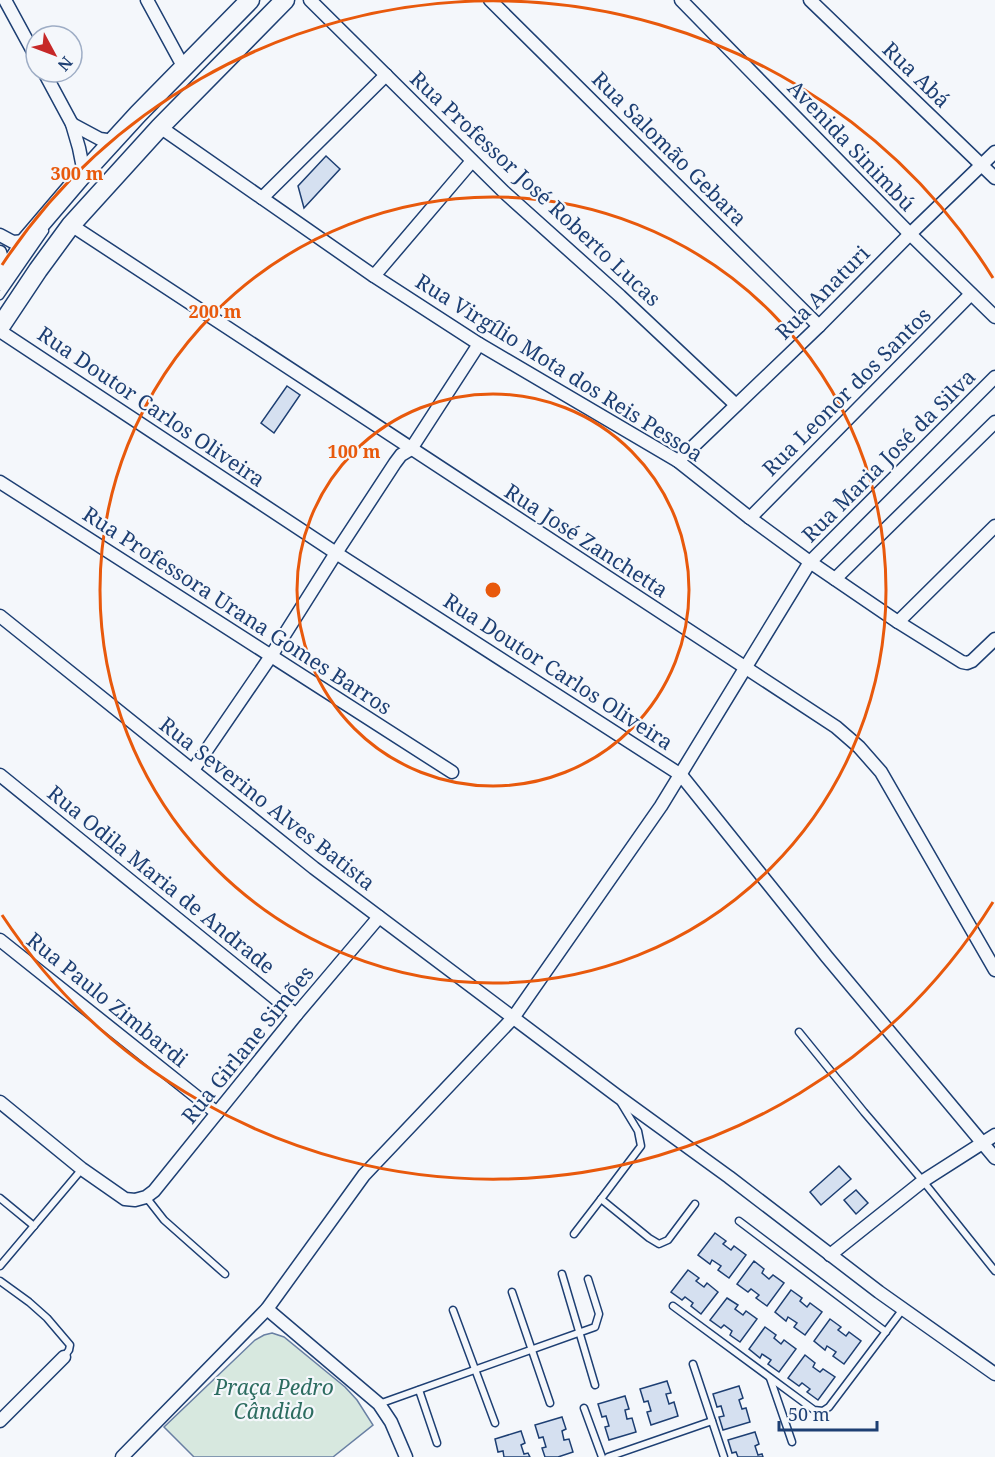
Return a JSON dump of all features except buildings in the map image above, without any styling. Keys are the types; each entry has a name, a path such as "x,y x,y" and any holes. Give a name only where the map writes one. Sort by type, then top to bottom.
{"main road":[{"path":"0,329 38,270 150,123 184,68 250,0"},
{"path":"3,276 26,241 119,140 150,123 285,0"}],"street":[{"path":"5,0 24,35"},
{"path":"147,0 184,68"},
{"name":"Rua Professor José Roberto Lucas","path":"310,0 472,161 736,405"},
{"name":"Rua Salomão Gebara","path":"490,0 819,326"},
{"name":"Avenida Sinimbú","path":"681,0 910,234 995,317"},
{"name":"Rua Abá","path":"810,0 995,178"},
{"path":"262,198 386,75"},
{"path":"50,84 72,124 82,181"},
{"name":"Rua Virgílio Mota dos Reis Pessoa","path":"150,123 374,276 479,344 678,461 810,562 962,662 972,662 995,639"},
{"path":"72,124 100,139 119,140"},
{"name":"Rua Anaturi","path":"678,461 995,153"},
{"path":"374,276 472,161"},
{"name":"Rua José Zanchetta","path":"71,225 836,727 859,747 881,772 995,970"},
{"path":"0,235 14,242 26,241"},
{"path":"0,252 3,276"},
{"name":"Rua Leonor dos Santos","path":"750,518 971,294"},
{"name":"Rua Doutor Carlos Oliveira","path":"0,329 336,553 681,775 827,957 995,1158"},
{"path":"193,770 271,656 395,463 411,449 479,344"},
{"name":"Rua Maria José da Silva","path":"122,1457 267,1309 364,1175 513,1018 661,806 810,562 995,377"},
{"path":"835,579 995,422"},
{"name":"Rua Professora Urana Gomes Barros","path":"0,482 452,772"},
{"path":"898,621 995,526"},
{"name":"Rua Severino Alves Batista","path":"0,616 314,868 729,1177 830,1255 995,1374"},
{"name":"Rua Odila Maria de Andrade","path":"0,775 296,1015"},
{"name":"Rua Girlane Simões","path":"146,1197 154,1191 296,1015 379,917"},
{"name":"Rua Paulo Zimbardi","path":"0,940 217,1113"},
{"path":"0,1102 82,1169 125,1199 135,1200 146,1197"},
{"path":"830,1255 923,1181 995,1135"},
{"path":"267,1309 379,1404 391,1422 406,1457"},
{"path":"0,1421 64,1357"}],"lane":[{"path":"236,25 260,0"},
{"path":"150,123 210,66"},
{"path":"103,163 119,140"},
{"path":"0,296 82,181"},
{"path":"46,247 82,202"},
{"path":"799,1032 995,1271"},
{"path":"574,1234 640,1146 638,1131 616,1095"},
{"path":"0,1266 82,1169"},
{"path":"146,1197 164,1220 225,1274"},
{"path":"0,1198 34,1226"},
{"path":"601,1198 659,1244 668,1240 695,1204"},
{"path":"739,1221 886,1332"},
{"path":"562,1274 595,1385"},
{"path":"379,1404 596,1327 599,1314 588,1279"},
{"path":"0,1281 47,1318 70,1345 64,1357"},
{"path":"512,1292 550,1403"},
{"path":"673,1306 814,1410 823,1411 829,1407 903,1309"},
{"path":"453,1310 495,1422"},
{"path":"693,1364 724,1457"},
{"path":"770,1378 792,1442"},
{"path":"419,1390 437,1443"},
{"path":"584,1408 602,1457"},
{"path":"608,1457 712,1421"}],"green space":[{"name":"Praça Pedro Cândido","path":"272,1333 284,1337 345,1387 357,1400 373,1425 333,1457 194,1457 164,1427 255,1340"}]}
